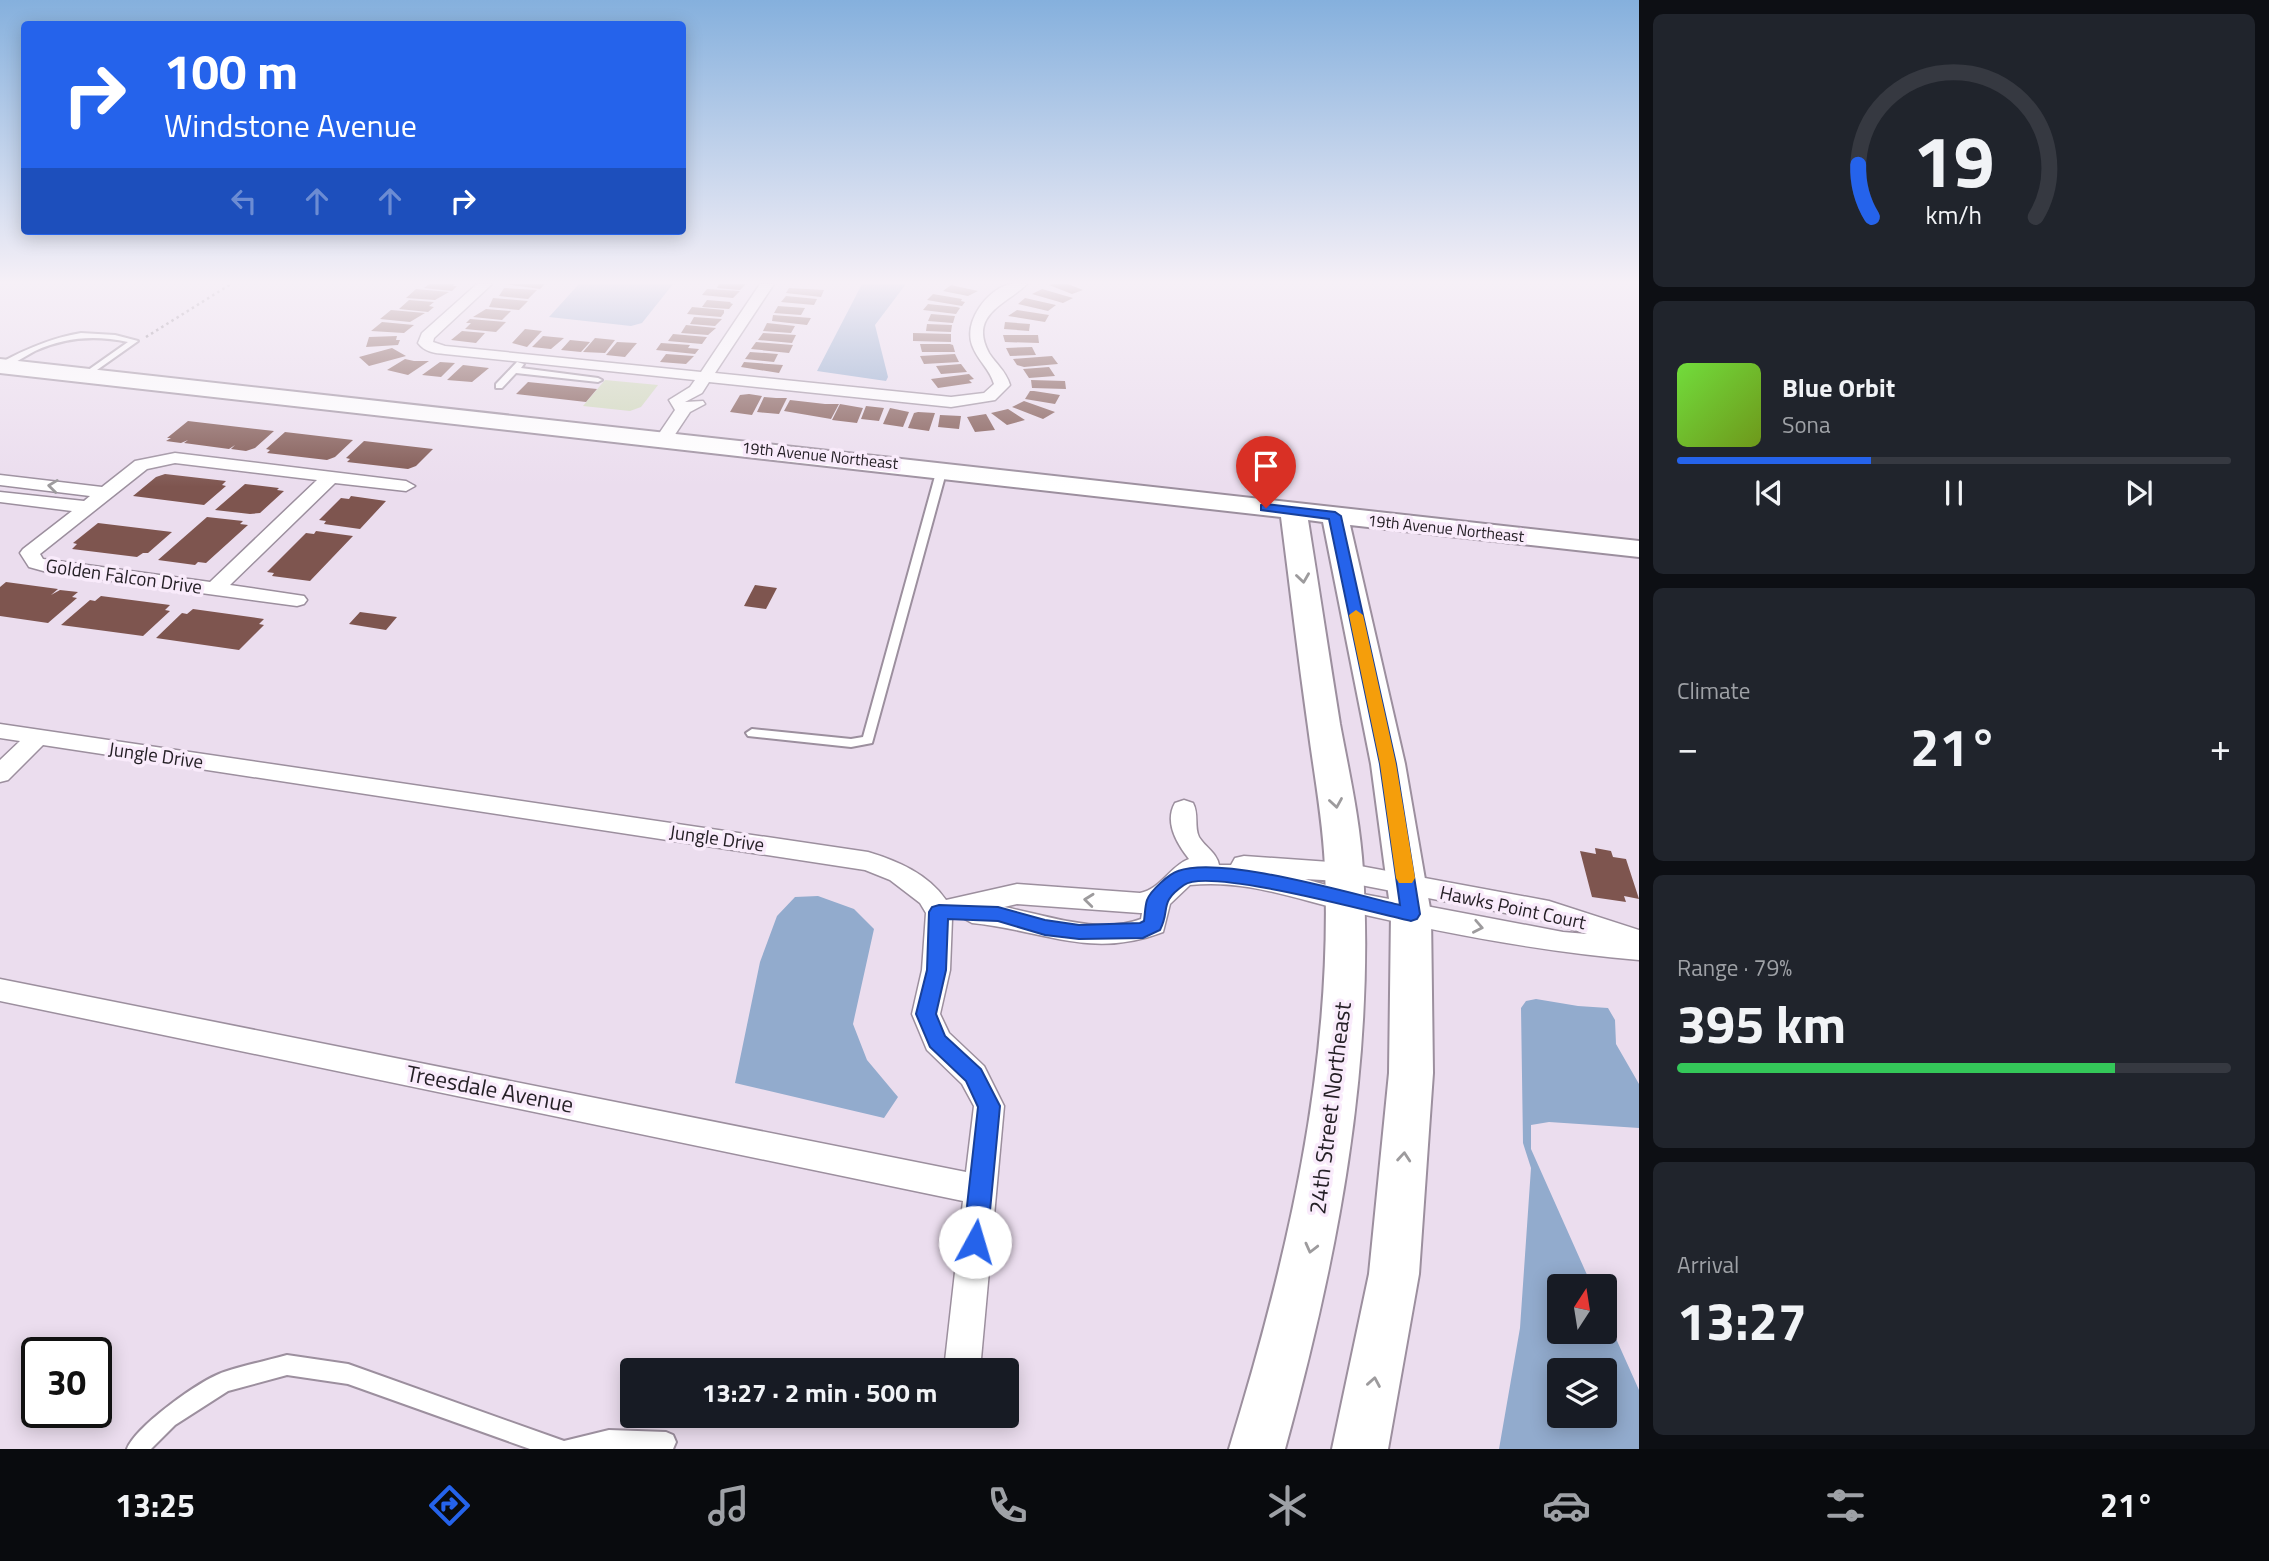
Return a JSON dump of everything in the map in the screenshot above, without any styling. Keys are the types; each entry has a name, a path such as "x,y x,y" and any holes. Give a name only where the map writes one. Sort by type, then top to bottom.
{"street":[{"path":"460,352 701,384 951,402 989,397 1002,385 1002,378 981,352"},
{"path":"664,438 684,409 702,398 701,384 722,352"},
{"name":"19th Avenue Northeast","path":"0,366 942,469 1639,549"},
{"name":"Golden Falcon Drive","path":"297,600 36,563 30,554 35,547 141,465 166,458 406,486"},
{"path":"214,589 331,477"},
{"path":"0,480 105,493"},
{"path":"0,497 87,507"},
{"name":"24th Street Northeast","path":"1257,1449 1281,1369 1317,1222 1342,1046 1345,882 1293,511"},
{"path":"1335,516 1388,764 1409,899 1413,1024 1394,1274 1360,1449"},
{"name":"Jungle Drive","path":"0,731 868,860 900,873 929,896 939,912"},
{"path":"0,774 38,737"},
{"path":"1185,809 1186,838 1206,863"},
{"path":"963,1358 989,1106 973,1075 937,1041 926,1014 936,970 939,912 998,914 1062,930 1121,933 1143,930 1153,925 1157,900 1189,869 1206,863 1345,882"},
{"path":"1181,876 1204,873 1252,878 1319,892 1345,882"},
{"name":"Hawks Point Court","path":"1345,882 1563,943 1639,949"},
{"name":"Hawks Point Court","path":"1409,899 1549,911 1639,941"},
{"name":"Treesdale Avenue","path":"0,990 980,1191"}],"lane":[{"path":"0,366 26,352"},
{"path":"87,375 123,352"},
{"path":"499,386 526,359"},
{"path":"514,370 598,380"},
{"path":"752,733 850,743 868,740 942,469"},
{"path":"137,1449 168,1418 224,1382 287,1365 348,1374 559,1449"},
{"path":"569,1449 666,1443"}],"green space":[{"path":"605,380 658,385 641,407 630,411 583,406"}],"water":[{"path":"827,352 882,352 888,377 886,381 817,371"},
{"path":"818,896 854,909 874,929 853,1024 867,1060 898,1097 884,1118 735,1083 760,962 777,916 795,897"},
{"path":"1536,999 1608,1008 1615,1020 1616,1044 1639,1084 1639,1128 1549,1122 1531,1125 1531,1149 1587,1274 1547,1274 1547,1344 1617,1344 1617,1341 1639,1390 1639,1449 1499,1449 1520,1328 1531,1168 1523,1143 1521,1008 1526,1001"}],"building":[{"path":"379,352 398,352 406,356 369,366 359,357"},
{"path":"609,352 630,352 625,357 606,355"},
{"path":"750,352 778,354 774,362 745,359"},
{"path":"1008,352 1034,352 1036,355 1010,356"},
{"path":"666,354 694,356 686,364 660,362"},
{"path":"955,354 959,362 924,364 920,356"},
{"path":"1052,356 1058,364 1024,367 1017,365 1013,359"},
{"path":"405,359 429,361 408,375 387,370"},
{"path":"440,362 455,363 441,377 422,375"},
{"path":"744,362 783,365 779,373 741,367"},
{"path":"961,364 967,372 941,374 936,366"},
{"path":"463,365 489,368 472,382 447,380"},
{"path":"1049,367 1055,376 1029,378 1023,369"},
{"path":"969,374 974,379 969,380 972,383 938,388 931,379"},
{"path":"1031,380 1065,381 1066,389 1032,388"},
{"path":"528,382 597,389 586,402 516,394"},
{"path":"1030,391 1060,395 1055,404 1025,399"},
{"path":"740,395 762,396 752,415 730,412"},
{"path":"764,397 787,398 779,414 757,412"},
{"path":"790,400 839,404 831,419 784,411"},
{"path":"1024,401 1055,412 1043,419 1012,407"},
{"path":"840,404 863,408 857,423 832,420"},
{"path":"866,406 884,408 879,421 861,419"},
{"path":"890,408 909,412 903,427 883,424"},
{"path":"1008,409 1025,420 1007,425 991,413"},
{"path":"914,413 935,413 929,431 908,428"},
{"path":"986,414 995,430 975,432 967,417"},
{"path":"940,415 961,416 959,429 938,427"},
{"path":"188,421 274,431 255,448 246,451 231,449 235,445 229,449 184,443 188,440 181,443 166,441"},
{"path":"285,432 353,440 335,457 327,460 267,453 270,450 266,449"},
{"path":"364,441 433,449 416,466 408,469 347,462 350,459 346,458"},
{"path":"165,474 226,481 222,485 226,486 204,505 133,496 156,477"},
{"path":"245,484 284,491 260,513 215,510"},
{"path":"351,496 386,501 360,529 324,524 326,521 319,520 341,498 349,499"},
{"path":"207,517 243,521 240,524 248,525 206,563 198,562 195,565 158,560"},
{"path":"98,523 172,532 148,553 137,557 72,549 77,544 73,543"},
{"path":"316,531 353,536 310,581 272,576 274,573 267,572 306,533 314,534"},
{"path":"6,582 58,589 51,595 60,590 78,592 72,597 77,598 48,623 0,616 0,587"},
{"path":"755,585 777,588 766,609 744,606"},
{"path":"101,596 170,605 165,610 170,611 143,636 61,625 90,600 95,601"},
{"path":"193,609 264,619 259,624 264,625 239,650 156,638 182,613 187,614"},
{"path":"360,612 397,617 386,630 349,624"},
{"path":"1595,848 1611,851 1613,857 1626,859 1639,899 1624,896 1626,902 1592,897 1580,851 1596,854"}],"slow traffic":[{"path":"1356,615 1388,764 1406,878"}],"route":[{"path":"975,1242 989,1106 973,1075 937,1041 926,1014 936,970 939,912 998,914 1045,927 1079,932 1121,933 1143,930 1153,925 1157,900 1167,889 1181,876 1204,873 1252,878 1411,914 1388,764 1335,516 1266,508"}]}
